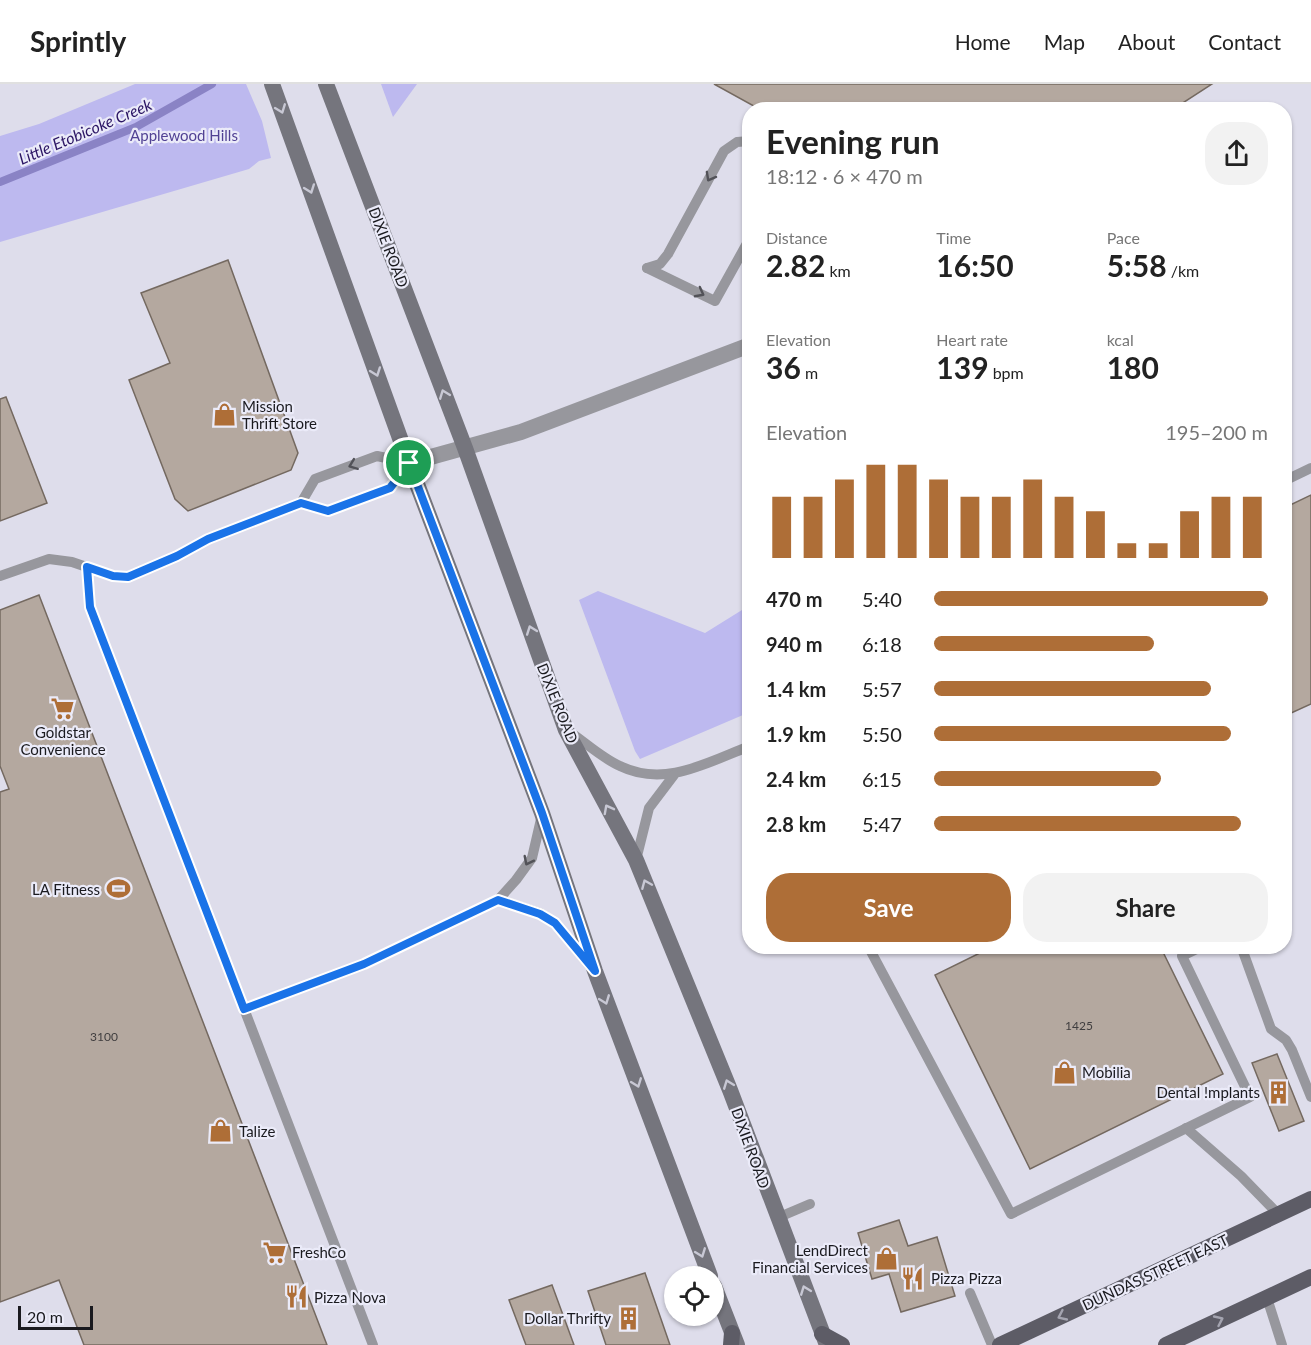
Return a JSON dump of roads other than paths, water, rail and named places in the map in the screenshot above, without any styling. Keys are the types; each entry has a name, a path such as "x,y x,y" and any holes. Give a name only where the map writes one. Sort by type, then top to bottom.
{"main road":[{"path":"272,84 409,463 542,813 595,971 706,1266"},
{"name":"DIXIE ROAD","path":"326,84 465,448 566,730 636,860 730,1090 825,1340"},
{"name":"DUNDAS STREET EAST","path":"1000,1345 1311,1199"},
{"path":"1166,1345 1311,1277"},
{"path":"724,1315 733,1341"},
{"path":"825,1340 842,1345"}],"street":[{"path":"409,463 521,432 742,348"}],"lane":[{"path":"742,142 737,142 724,151 668,254 660,264 647,268 715,302 742,253"},
{"path":"0,576 49,559 72,562 113,576 128,577 177,556 208,539 301,503 328,511 390,488 409,463 377,456 315,479 301,503"},
{"path":"1292,477 1311,468"},
{"path":"87,567 90,607 373,1345"},
{"path":"566,730 620,766 641,774 674,775 742,749"},
{"path":"636,860 649,808 674,775"},
{"path":"244,1009 364,964 498,900 532,858 542,813"},
{"path":"498,900 540,914 555,923 595,971"},
{"path":"872,954 1011,1214 1250,1097 1182,956 1186,954"},
{"path":"1244,954 1271,1029 1286,1040 1293,1050 1311,1097"},
{"path":"1186,1128 1241,1176 1279,1215"},
{"path":"777,1218 810,1204"},
{"path":"970,1293 992,1345"},
{"path":"1267,1298 1282,1345"}],"waterway":[{"name":"Little Etobicoke Creek","path":"0,182 136,127 212,84"}],"place":[{"name":"Mission Thrift Store","path":"224,415"},
{"name":"Goldstar Convenience","path":"63,708"},
{"name":"LA Fitness","path":"118,889"},
{"name":"Mobilia","path":"1064,1072"},
{"name":"Dental !mplants","path":"1278,1092"},
{"name":"Talize","path":"221,1131"},
{"name":"FreshCo","path":"274,1252"},
{"name":"LendDirect Financial Services","path":"886,1259"},
{"name":"Pizza Pizza","path":"913,1278"},
{"name":"Pizza Nova","path":"296,1297"},
{"name":"Dollar Thrifty","path":"629,1318"}],"park label":[{"name":"Applewood Hills","path":"184,135"}]}
